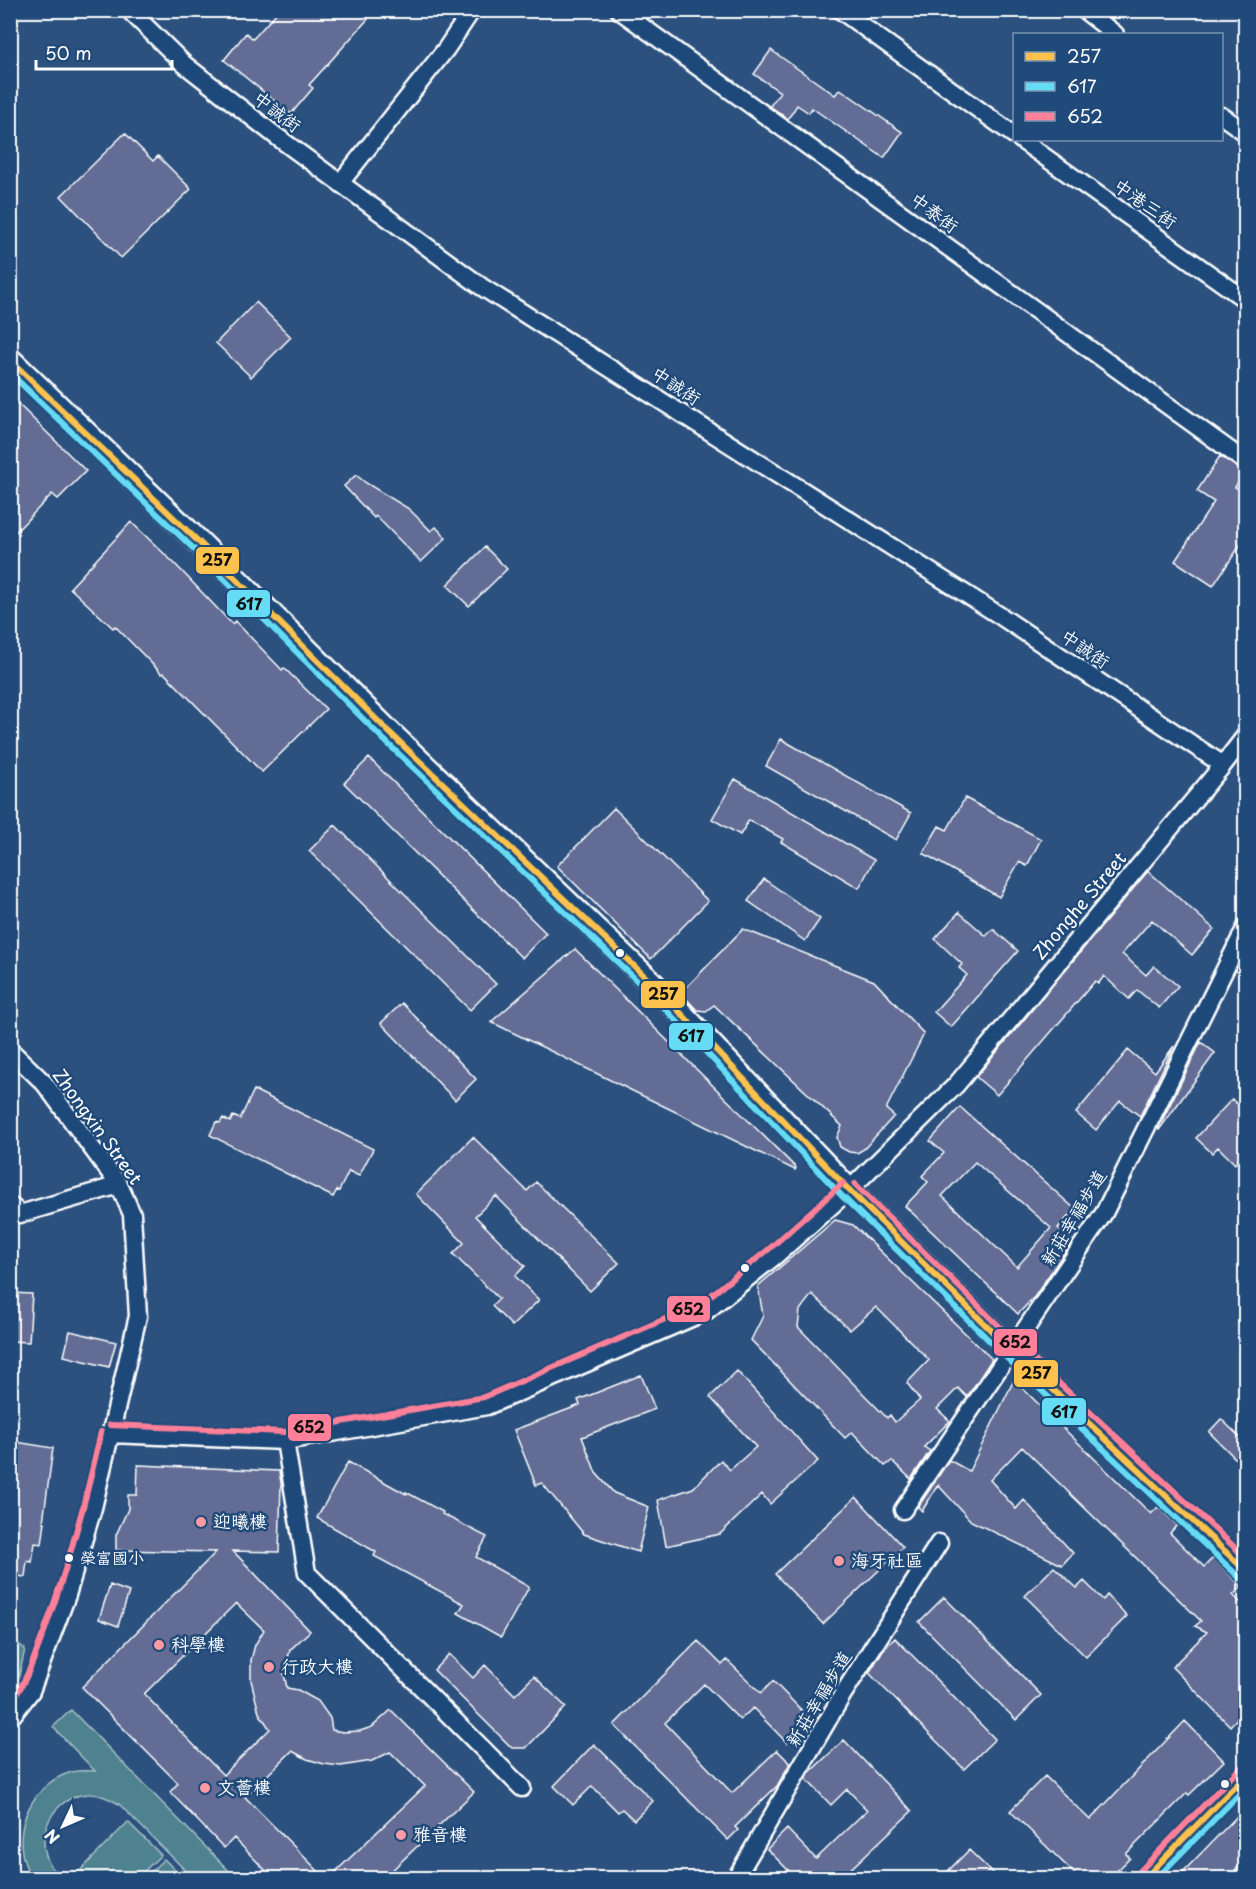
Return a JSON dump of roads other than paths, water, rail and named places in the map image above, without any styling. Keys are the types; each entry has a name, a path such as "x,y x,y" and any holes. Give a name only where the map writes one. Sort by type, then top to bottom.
{"street":[{"name":"中誠街","path":"129,10 184,64 276,136 482,287 1002,617 1223,765"},
{"path":"340,183 446,49 472,10"},
{"name":"中泰街","path":"619,10 1245,462"},
{"path":"840,10 1013,134"},
{"path":"1084,10 1114,33"},
{"path":"1223,117 1245,133"},
{"name":"中港三街","path":"1022,141 1245,300"},
{"path":"10,360 202,545 388,730 657,988 849,1190 1012,1351 1245,1571"},
{"name":"Zhonghe Street","path":"110,1434 285,1441 486,1406 705,1312 775,1256 849,1190 956,1085 1223,765 1245,735"},
{"name":"新莊幸福步道","path":"903,1510 1104,1214 1245,927"},
{"name":"Zhongxin Street","path":"10,1050 45,1084 119,1185 132,1214 138,1316 93,1508 67,1595 31,1691 10,1718"},
{"path":"10,1205 20,1214 119,1185"},
{"path":"285,1441 308,1573 522,1788"},
{"name":"新莊幸福步道","path":"736,1878 843,1694 939,1543"},
{"path":"1145,1878 1245,1774"}],"place":[{"name":"迎曦樓","path":"201,1522"},
{"name":"榮富國小","path":"69,1558"},
{"name":"海牙社區","path":"839,1561"},
{"name":"科學樓","path":"159,1645"},
{"name":"行政大樓","path":"269,1667"},
{"name":"文薈樓","path":"205,1788"},
{"name":"雅音樓","path":"401,1835"}]}
